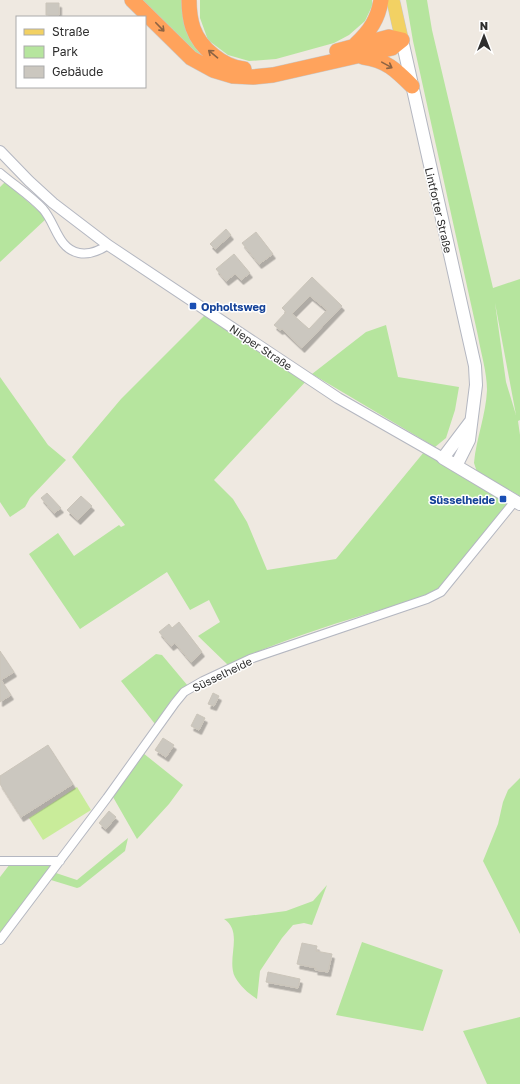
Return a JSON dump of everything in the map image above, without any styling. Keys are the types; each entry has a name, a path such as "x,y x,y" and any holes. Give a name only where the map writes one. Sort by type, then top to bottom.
{"highway":[{"path":"132,0 191,58 213,70 233,76 253,77 273,75 356,50 389,37 402,40"},
{"path":"189,0 189,12 194,29 203,44 211,54 237,69 272,70 356,50 392,67 412,86"},
{"path":"356,50 376,19 381,0"}],"main road":[{"name":"Lintforter Straße","path":"393,0 475,366 476,385 469,440 456,466"},
{"path":"443,458 472,420"},
{"name":"Nieper Straße","path":"443,458 517,503"}],"street":[{"name":"Nieper Straße","path":"0,151 53,203 108,245 332,394 443,458"},
{"path":"0,173 42,209 51,219 62,244 71,252 83,254 95,253 108,245"},
{"name":"Süsselheide","path":"0,940 107,798 184,692 250,659 441,592 517,503"},
{"path":"0,862 60,861"}],"green space":[{"path":"137,0 186,0 209,58 201,60"},
{"path":"200,0 372,0 372,6 365,21 349,35 334,43 276,59 249,61 228,55 208,40 200,18"},
{"path":"406,0 427,0 432,30 493,288 520,279 520,420 518,421 520,435 520,496 477,472 474,463 486,399 486,376 413,41","holes":["495,303 516,415 506,382"]},
{"path":"5,182 47,218 0,262 0,187"},
{"path":"205,315 308,379 214,480 233,499 247,522 267,570 336,559 424,452 451,470 507,502 506,507 443,586 426,595 386,610 383,609 324,627 285,641 228,665 198,636 220,622 209,600 190,610 167,572 80,629 29,554 58,533 74,556 119,525 121,527 125,525 72,457 121,399"},
{"path":"386,325 398,377 459,387 455,410 446,438 435,447 312,374 366,332"},
{"path":"0,377 48,445 66,460 30,498 25,507 10,517 0,502"},
{"path":"156,654 162,655 188,686 172,699 155,724 121,681"},
{"path":"143,753 183,785 169,804 137,839 113,797"},
{"path":"520,778 520,934 483,861 498,824 503,802 508,790"},
{"path":"77,787 91,810 43,840 29,818"},
{"path":"128,838 125,851 80,887 77,888 51,880 56,873 77,880"},
{"path":"10,864 52,865 0,934 0,877"},
{"path":"327,885 312,925 304,923 293,925 282,938 260,971 257,999 239,984 235,977 232,962 234,938 233,931 230,924 224,919 286,911 313,901"},
{"path":"362,942 443,970 423,1031 336,1015"},
{"path":"520,1017 520,1084 487,1084 463,1031"}],"building":[{"path":"46,3 59,3 59,15 46,15"},
{"path":"226,229 231,235 215,249 210,244"},
{"path":"256,232 273,254 259,264 242,243"},
{"path":"234,254 250,273 241,280 235,274 226,281 216,269"},
{"path":"312,277 342,306 302,348 282,329 280,330 274,325 286,312 282,308","holes":["310,296 327,310 309,329 292,314"]},
{"path":"47,493 61,508 54,513 41,498"},
{"path":"81,496 92,506 78,520 67,510"},
{"path":"179,622 202,652 191,662 175,643 171,646 159,632 169,624 172,628"},
{"path":"0,651 14,672 1,680 11,695 0,702"},
{"path":"213,693 219,696 214,706 208,704"},
{"path":"197,714 205,718 199,730 191,726"},
{"path":"163,738 174,745 166,757 155,750"},
{"path":"48,745 73,784 21,817 0,784 0,776"},
{"path":"109,811 116,817 106,829 99,823"},
{"path":"302,943 317,946 316,951 332,954 328,972 315,970 316,968 297,964"},
{"path":"268,972 300,979 298,988 266,982"}],"place":[{"name":"Opholtsweg","path":"193,306"},
{"name":"Süsselheide","path":"503,499"}]}
